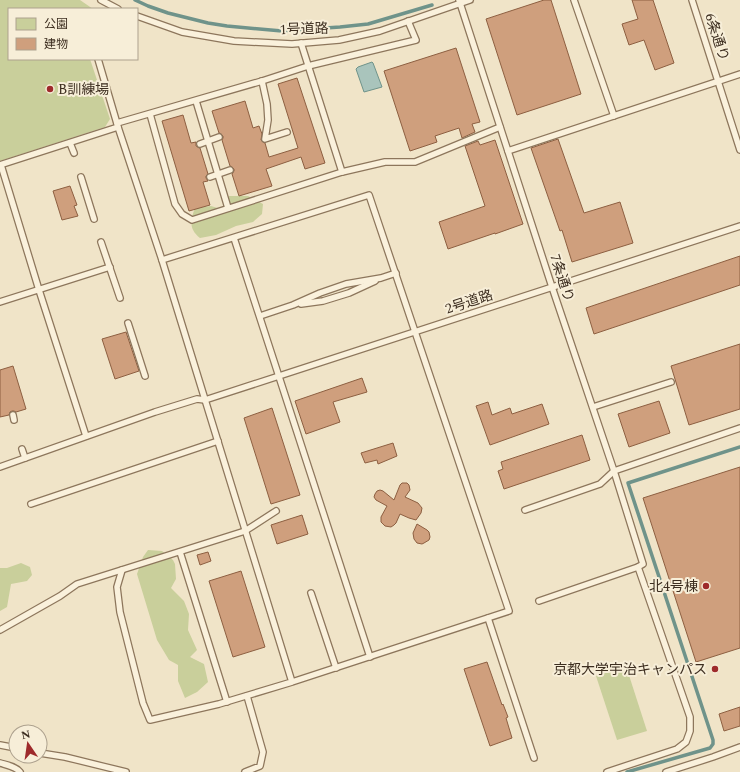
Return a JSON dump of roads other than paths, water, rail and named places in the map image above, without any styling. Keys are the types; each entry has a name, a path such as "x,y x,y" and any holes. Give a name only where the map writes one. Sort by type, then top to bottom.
{"lane":[{"path":"101,0 111,7"},
{"name":"1号道路","path":"138,16 182,32 234,41 292,44 338,40 380,31 459,2 470,0"},
{"path":"574,0 614,116"},
{"name":"6条通り","path":"692,0 740,150"},
{"name":"7条通り","path":"459,2 614,471 641,566 690,717 690,731 686,742 677,749 606,772"},
{"path":"86,436 0,165 70,143 150,114 262,82 308,66 416,40 408,21"},
{"path":"301,43 342,172"},
{"path":"98,60 162,260 292,682"},
{"path":"508,151 740,74"},
{"path":"262,82 268,120 265,139 287,132"},
{"path":"196,101 228,208"},
{"path":"150,114 175,204 182,214 192,220 342,172 385,162 415,162 500,127"},
{"path":"200,144 219,137"},
{"path":"70,143 74,154"},
{"path":"210,176 230,170"},
{"path":"81,177 94,219"},
{"path":"122,570 117,587 120,612 143,703 150,720 247,696 509,611 369,195 162,260"},
{"name":"2号道路","path":"0,467 155,412 197,399 205,400 740,226"},
{"path":"234,238 370,656"},
{"path":"101,242 120,298"},
{"path":"0,302 110,267"},
{"path":"293,305 323,301 349,293 381,278 396,273"},
{"path":"260,316 346,284 381,278"},
{"path":"128,323 145,376"},
{"path":"593,407 671,382"},
{"path":"524,510 600,484 614,471 740,428"},
{"path":"31,504 218,441"},
{"path":"22,449 25,458"},
{"path":"0,630 60,596 77,584 245,531 276,511"},
{"path":"180,552 227,702"},
{"path":"539,602 641,566"},
{"path":"311,593 336,668"},
{"path":"488,618 534,758"},
{"path":"245,772 260,766 263,752 247,696"},
{"path":"666,772 740,747"},
{"path":"48,755 126,772"},
{"path":"0,763 10,766 20,772"}],"water":[{"path":"372,62 382,87 364,92 356,69"}],"waterway":[{"path":"135,0 168,13 208,23 282,31 368,24 432,5"},
{"path":"627,772 710,748 713,744 713,740 628,483 740,447"}],"place":[{"name":"B訓練場","path":"50,89"},
{"name":"北4号棟","path":"706,586"},
{"name":"京都大学宇治キャンパス","path":"715,669"}]}
